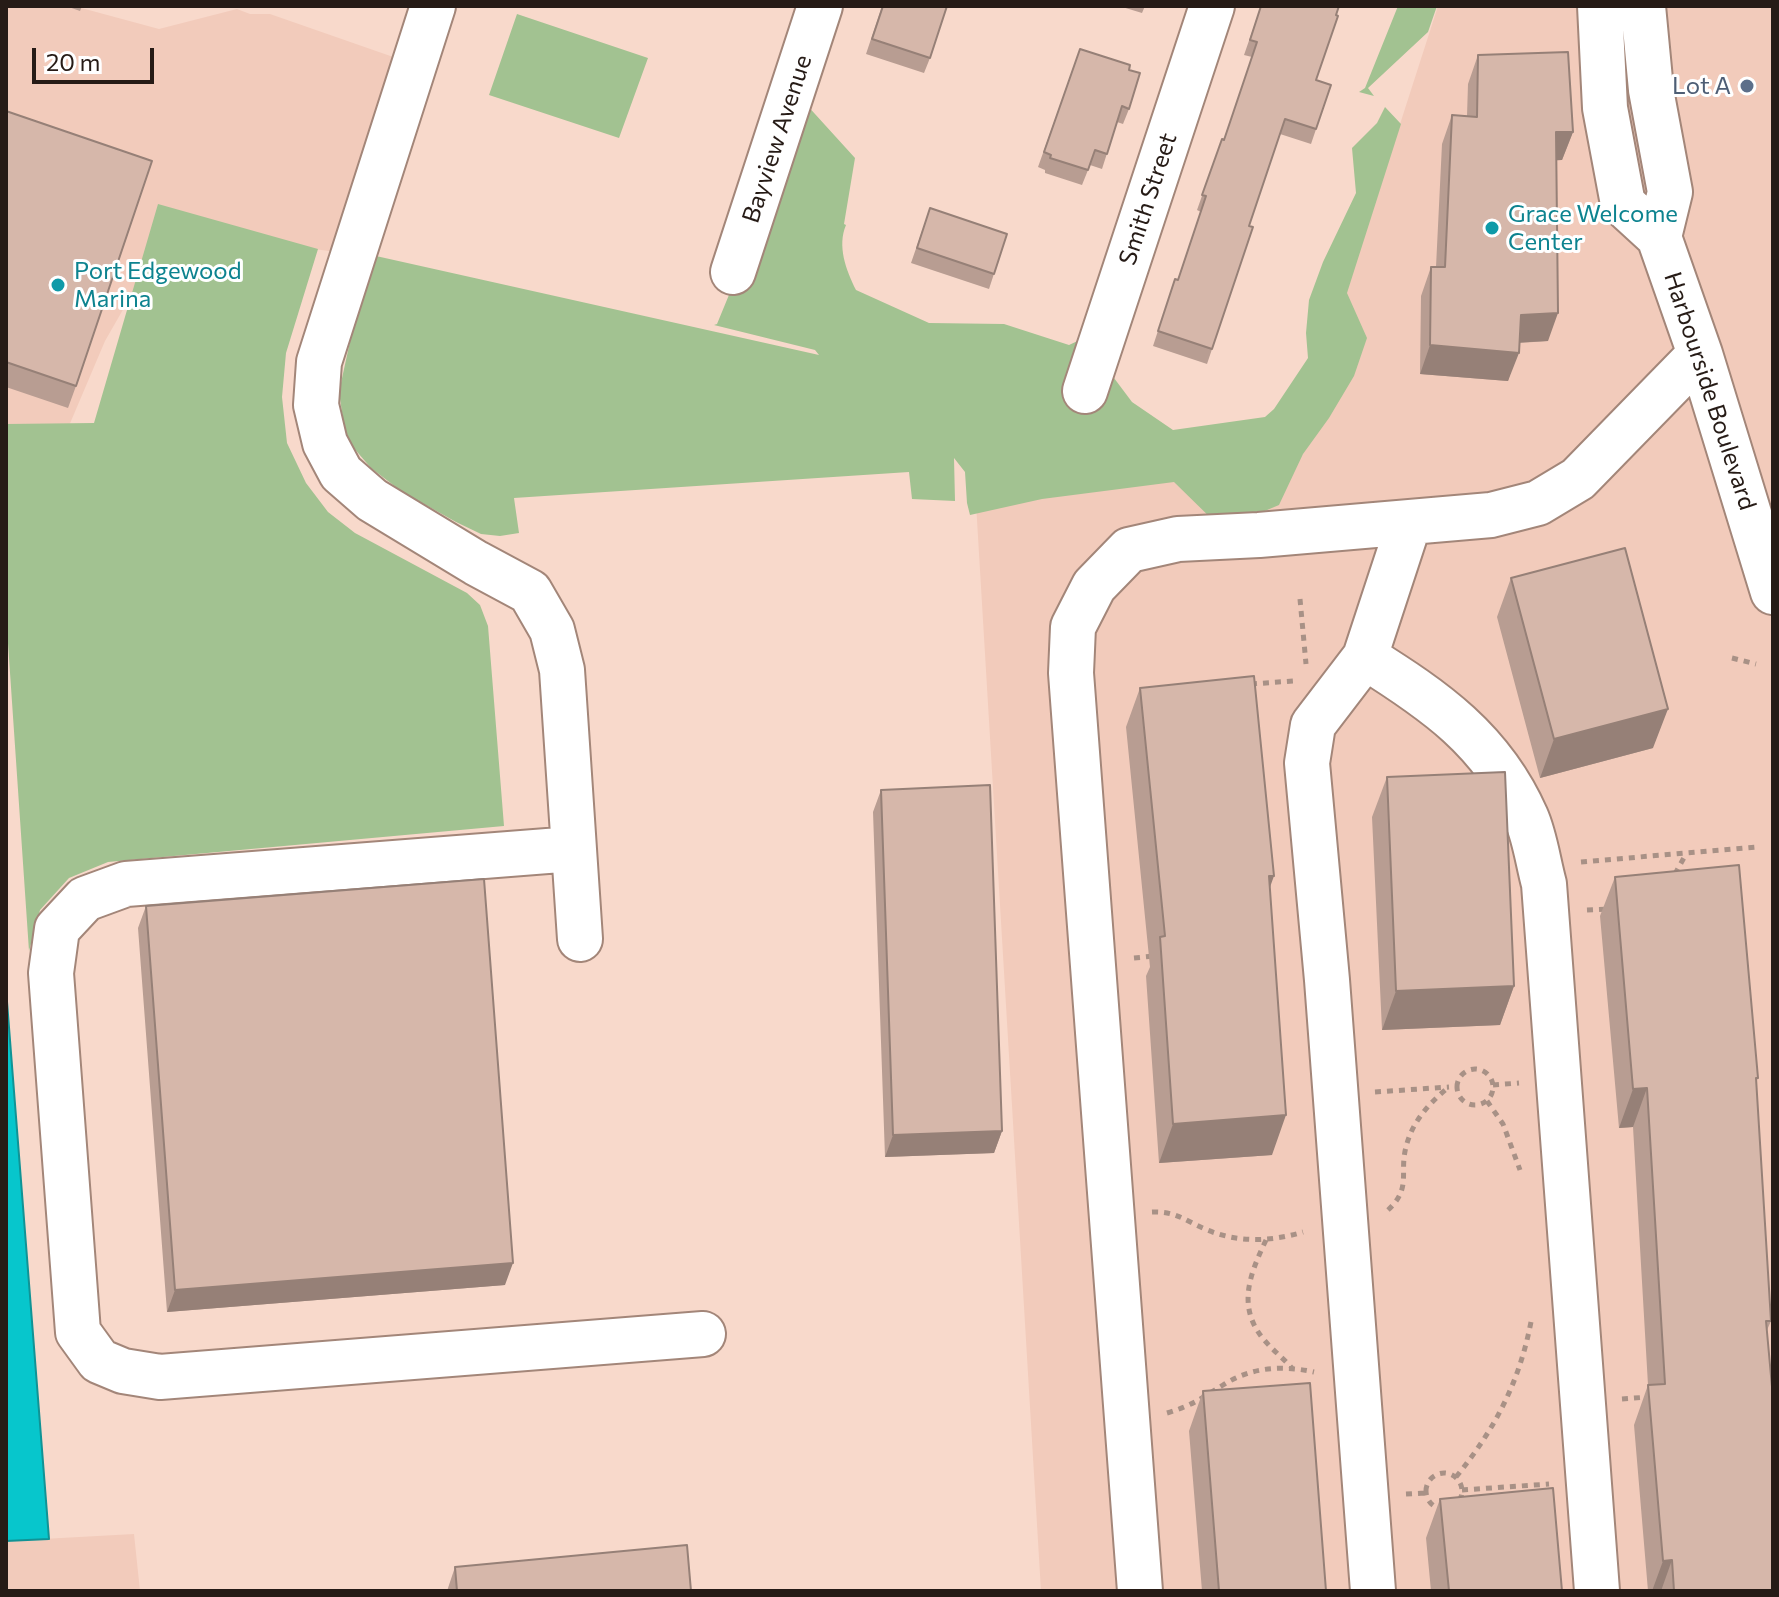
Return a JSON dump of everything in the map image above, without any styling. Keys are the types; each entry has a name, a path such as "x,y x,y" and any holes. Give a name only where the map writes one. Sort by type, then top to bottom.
{"street":[{"path":"433,6 319,362 316,405 325,443 341,473 372,500 530,592 552,630 562,670 580,939"},
{"name":"Bayview Avenue","path":"733,272 820,6"},
{"name":"Smith Street","path":"1085,391 1212,6"},
{"name":"Harbourside Boulevard","path":"1600,6 1605,108 1623,204 1659,237 1700,354 1773,592"},
{"path":"1643,6 1651,90 1670,192 1659,237"},
{"path":"1140,1591 1071,673 1073,627 1094,586 1129,550 1178,539 1491,515 1538,503 1578,479 1700,354"},
{"path":"1373,1591 1327,980 1307,763 1313,725 1365,657 1409,523"},
{"path":"1365,657 1459,723 1496,764 1527,819 1544,884 1597,1591"},
{"path":"573,849 126,884 85,899 57,929 51,973 78,1332 99,1361 123,1371 160,1377 703,1334"}],"path":[{"path":"1300,599 1306,666"},
{"path":"1732,658 1756,664"},
{"path":"1248,684 1307,680"},
{"path":"1568,863 1756,847"},
{"path":"1671,880 1686,854"},
{"path":"1583,910 1622,909"},
{"path":"1093,961 1161,956"},
{"path":"1469,1069 1487,1072 1493,1082 1492,1094 1479,1105 1467,1104 1457,1087 1459,1077 1469,1069"},
{"path":"1375,1216 1389,1210 1398,1200 1404,1183 1405,1151 1410,1132 1432,1101 1449,1087"},
{"path":"1361,1093 1457,1087"},
{"path":"1487,1101 1503,1124 1522,1174"},
{"path":"1112,1215 1176,1214 1224,1236 1245,1240 1285,1237 1312,1229"},
{"path":"1266,1240 1247,1291 1250,1310 1258,1333 1292,1368"},
{"path":"1456,1477 1490,1432 1503,1407 1525,1350 1533,1313"},
{"path":"1127,1416 1166,1413 1184,1408 1202,1400 1225,1383 1265,1368 1292,1368 1324,1374"},
{"path":"1609,1400 1655,1397"},
{"path":"1446,1473 1456,1477 1461,1483 1460,1501 1445,1510 1434,1507 1427,1498 1427,1486 1434,1476 1446,1473"},
{"path":"1462,1490 1558,1483"}],"shaded area":[{"path":"6,6 74,6 159,29 237,9 250,14 270,14 399,59 344,253 231,238 156,252 105,341 60,447 6,510"},
{"path":"1438,6 1773,6 1773,1591 1041,1591 969,386 1235,468 1319,376"},
{"path":"134,1534 140,1591 6,1591 6,1541"}],"green space":[{"path":"1398,6 1437,6 1428,32 1368,88 1374,96 1359,92 1365,88"},
{"path":"517,14 648,58 619,138 489,95"},
{"path":"795,92 855,158 842,241 846,266 856,290 929,323 1004,324 1069,345 1084,338 1132,402 1173,430 1265,417 1274,409 1308,358 1306,333 1309,300 1323,262 1356,193 1352,148 1377,123 1385,107 1401,124 1347,293 1367,338 1354,376 1303,454 1279,505 1222,529 1174,482 1042,499 970,515 965,472 954,458 955,501 912,499 909,472 514,498 519,533 500,536 481,534 401,491 371,468 346,439 339,392 351,337 376,256 819,355 815,350 714,325 738,273"},
{"path":"158,204 318,249 286,353 282,397 287,443 306,483 328,512 355,533 467,593 480,605 488,626 504,826 108,862 69,878 40,910 29,951 6,614 6,424 94,423"}],"water":[{"path":"6,989 49,1539 6,1541"}],"building":[{"path":"883,6 947,6 930,58 872,39"},
{"path":"1261,6 1339,6 1316,80 1331,85 1316,129 1285,119 1212,349 1158,331 1206,196 1202,195 1257,42 1250,40"},
{"path":"1080,49 1130,65 1129,70 1140,73 1129,109 1122,106 1107,154 1095,150 1088,170 1050,158 1051,155 1044,152"},
{"name":"Grace Welcome Center","path":"1568,52 1573,132 1556,132 1558,313 1521,315 1519,353 1430,345 1431,267 1445,267 1452,115 1477,117 1478,55"},
{"name":"Port Edgewood Marina","path":"6,111 152,161 76,386 6,362"},
{"path":"930,208 1007,234 994,274 917,248"},
{"path":"1625,548 1668,709 1554,739 1511,578"},
{"path":"1254,676 1274,876 1269,876 1286,1115 1173,1124 1160,937 1165,936 1140,688"},
{"path":"1505,772 1514,986 1396,991 1387,777"},
{"path":"990,785 1002,1131 893,1135 881,790"},
{"path":"1739,865 1758,1078 1771,1321 1766,1321 1773,1398 1773,1591 1674,1591 1672,1560 1663,1561 1648,1385 1665,1384 1647,1088 1633,1089 1615,877"},
{"path":"484,879 513,1263 175,1290 146,906"},
{"path":"1310,1383 1326,1591 1219,1591 1203,1391"},
{"path":"1553,1488 1562,1591 1449,1591 1440,1499"},
{"path":"687,1545 691,1591 457,1591 455,1567"}],"place":[{"name":"Lot A","path":"1747,86"},
{"name":"Grace Welcome Center","path":"1492,228"},
{"name":"Port Edgewood Marina","path":"58,285"}]}
